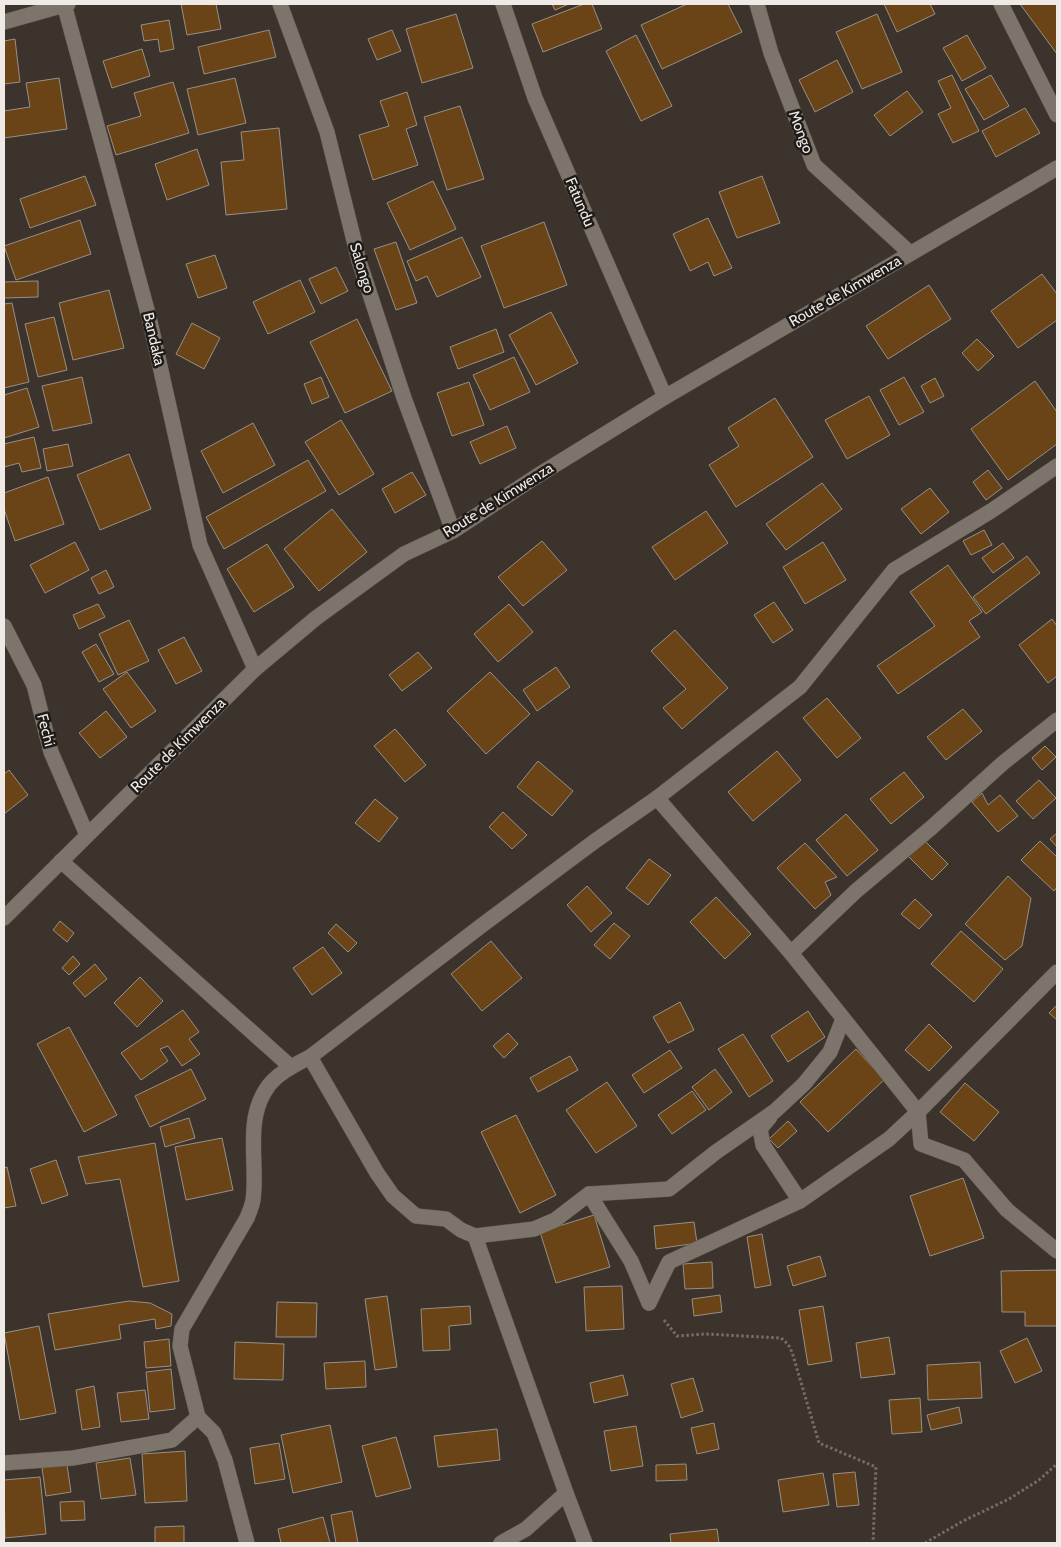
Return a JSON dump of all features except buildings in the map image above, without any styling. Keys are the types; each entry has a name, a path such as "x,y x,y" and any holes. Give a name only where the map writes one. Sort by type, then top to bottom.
{"street":[{"path":"4,22 65,4"},
{"name":"Bandaka","path":"65,4 149,317 200,545 256,669"},
{"name":"Salongo","path":"280,4 327,132 359,261 374,307 404,398 453,531"},
{"name":"Fatundu","path":"503,4 535,98 664,397"},
{"name":"Mongo","path":"757,4 771,52 814,165 910,253"},
{"path":"1001,4 1057,115"},
{"name":"Route de Kimwenza","path":"4,918 256,669 316,618 404,554 453,531 664,397 1057,168"},
{"path":"246,1543 225,1460 214,1433 198,1417 180,1346 182,1329 247,1218 253,1201 253,1145 256,1113 265,1090 291,1067 310,1057 595,840 657,798 800,687 894,570 991,511 1057,466"},
{"name":"Fechi","path":"4,626 34,685 51,752 87,835"},
{"path":"791,953 856,891 1003,763 1057,720"},
{"path":"657,798 791,953 918,1112 921,1144 964,1160 1007,1210 1057,1251"},
{"path":"61,862 291,1067"},
{"path":"649,1303 669,1262 800,1201 888,1139 918,1112 1057,972"},
{"path":"800,1201 764,1145 760,1129 775,1111 804,1084 830,1052 843,1019"},
{"path":"310,1057 393,1196 416,1216 446,1219 461,1230 475,1236 534,1229 555,1220 589,1194 669,1189 716,1152 775,1111"},
{"path":"589,1194 631,1261 649,1303"},
{"path":"475,1236 585,1543"},
{"path":"4,1463 73,1458 172,1440 198,1417"},
{"path":"501,1543 526,1529 566,1493"}],"path":[{"path":"649,1303 677,1336 705,1334 781,1338 788,1344 819,1443 876,1467 873,1543"},
{"path":"925,1543 963,1521 1009,1499 1039,1480 1057,1464"}]}
